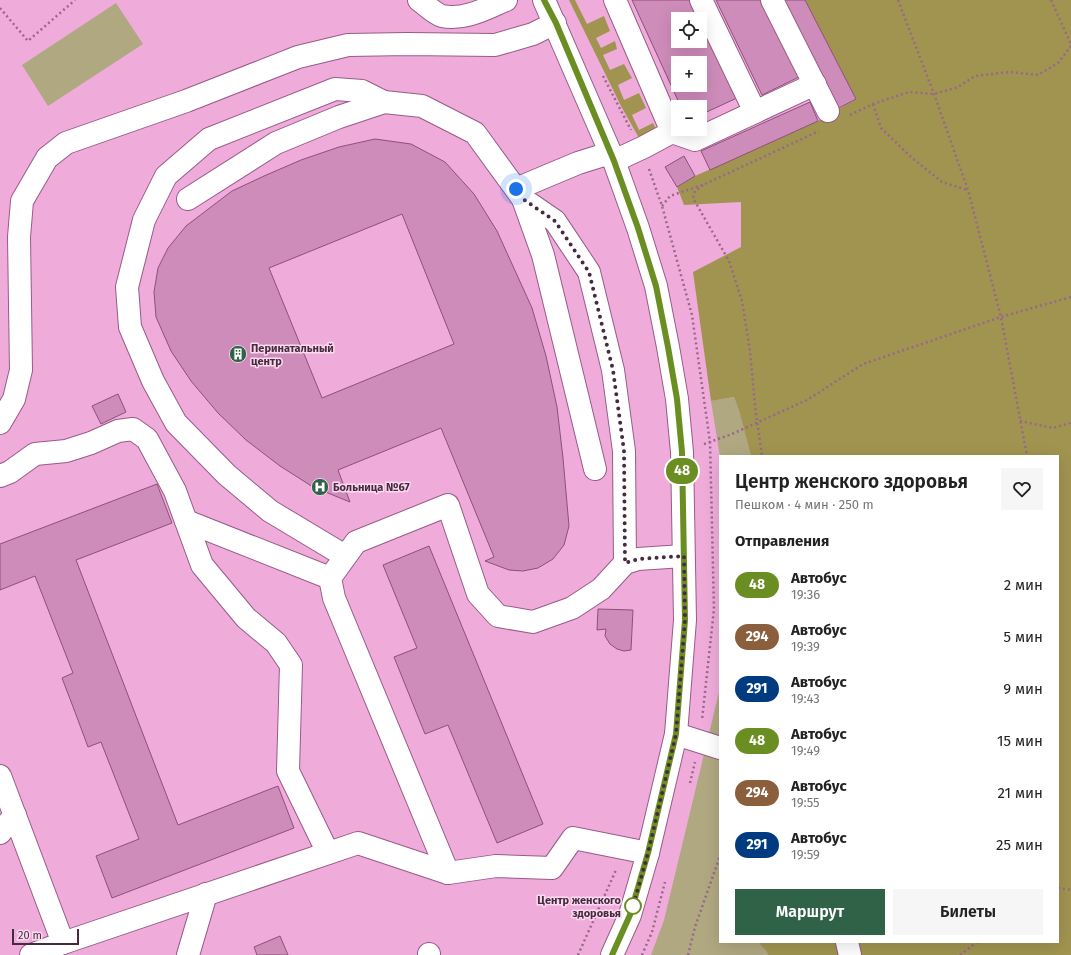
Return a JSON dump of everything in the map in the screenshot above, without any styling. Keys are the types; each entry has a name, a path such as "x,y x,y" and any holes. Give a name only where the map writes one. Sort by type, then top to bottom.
{"street":[{"path":"419,0 441,16 468,15 506,0"},
{"path":"455,0 465,9 475,12"},
{"path":"544,0 556,23 612,157 638,228 656,286 677,399 682,452 685,620 676,734 648,853 630,915 612,955"},
{"path":"615,0 671,130"},
{"path":"701,0 755,112"},
{"path":"772,0 832,119"},
{"path":"0,423 14,398 22,370 19,237 22,201 47,158 66,143 186,101 298,57 348,45 495,45 533,34 556,23"},
{"path":"707,134 815,84"},
{"path":"345,556 270,512 227,475 176,423 153,381 130,327 127,287 144,220 166,176 209,139 335,89 362,91 384,102 422,106 475,133 519,194 543,255 595,469"},
{"path":"188,200 276,143 339,117 384,102"},
{"path":"519,194 578,162 612,157 644,147 671,133"},
{"path":"684,136 695,140 704,136"},
{"path":"519,194 555,221 589,272 613,370 624,451 625,563"},
{"path":"0,476 10,472 35,454 66,451 91,443 118,430 133,429 146,439 175,491 202,565 246,618 276,643 291,664 288,770 328,853"},
{"path":"448,873 334,598 330,578 345,556 356,542 448,505 478,594 498,616 533,622 572,608 601,589 625,563 638,559 684,556"},
{"path":"186,521 330,578"},
{"path":"676,734 719,748"},
{"path":"0,776 62,943"},
{"path":"0,833 14,815"},
{"path":"31,955 62,943 358,843 448,873 496,866 552,868 573,838 648,853"},
{"path":"188,955 206,894"},
{"path":"847,943 850,955"}],"path":[{"path":"0,8 28,41 75,0"},
{"path":"898,0 934,94 968,190 1001,317 1027,455"},
{"path":"662,206 670,196 705,184 832,119 873,104 909,92 934,94 958,88 975,76 1010,72 1038,75 1058,63 1071,45 1051,0"},
{"path":"873,104 881,128 912,158 942,182 968,190"},
{"path":"705,184 695,192 693,198 729,261 742,301 750,351 762,455"},
{"path":"682,452 732,434 807,400 863,364 1001,317 1071,297"},
{"path":"1020,421 1053,428 1071,422"},
{"path":"688,955 695,927 719,859"},
{"path":"578,955 617,867"},
{"path":"1059,888 1071,890"},
{"path":"960,955 976,943"}],"shaded area":[{"path":"569,0 575,0 587,24 604,16 610,31 596,38 601,48 615,41 617,49 603,55 610,70 624,64 632,78 618,85 624,100 639,93 646,108 632,115 639,130 653,123 656,129 639,138 621,106"},
{"path":"805,0 1071,0 1071,955 768,955 759,943 1059,943 1059,455 751,455 734,397 711,401 693,272 741,247 741,202 684,205 677,187 695,176 818,121 856,99"},
{"path":"116,3 143,44 48,106 22,65"},
{"path":"734,397 739,409 751,455 720,455 711,401"},
{"path":"719,692 719,943 759,943 768,955 651,955 664,920"}],"building":[{"path":"632,0 690,0 696,12 671,12 671,48 707,48 707,35 737,98 707,112 707,100 678,100 674,92 707,92 707,56 671,56 671,85"},
{"path":"716,0 761,0 799,77 762,95"},
{"path":"781,0 805,0 856,99 837,109"},
{"path":"810,102 818,121 710,170 701,151"},
{"name":"Перинатальный центр","path":"375,139 411,144 445,162 474,194 497,231 532,308 546,356 557,407 569,526 564,545 553,559 538,568 523,571 509,570 485,561 494,557 441,428 338,470 350,502 313,487 280,466 246,440 218,413 191,381 171,351 156,317 154,292 158,268 168,248 186,226 232,191 301,160 339,147","holes":["402,214 454,344 322,398 269,268"]},
{"path":"684,156 695,176 677,187 665,167"},
{"path":"118,394 126,412 101,424 92,406"},
{"path":"157,484 172,523 76,560 178,825 278,786 294,828 112,898 96,856 139,839 101,742 88,747 62,678 73,673 35,576 0,590 0,544"},
{"path":"429,546 543,824 497,843 448,725 425,734 394,657 417,648 383,565"},
{"path":"598,609 633,610 631,650 624,651 617,649 610,644 605,636 606,629 597,630"},
{"path":"280,936 288,955 257,955 254,947"}],"bus line":[{"name":"48","path":"544,0 556,23 614,161 638,228 656,286 677,399 682,452 685,620 676,734 648,853 630,915 612,955"}],"place":[{"name":"Перинатальный центр","path":"238,354"},
{"name":"Больница №67","path":"320,487"},
{"name":"Центр женского здоровья","path":"633,906"}],"route":[{"path":"516,189 523,199 555,221 589,272 613,370 624,451 625,563 638,559 684,556 685,620 676,734 648,853 633,906"}]}
